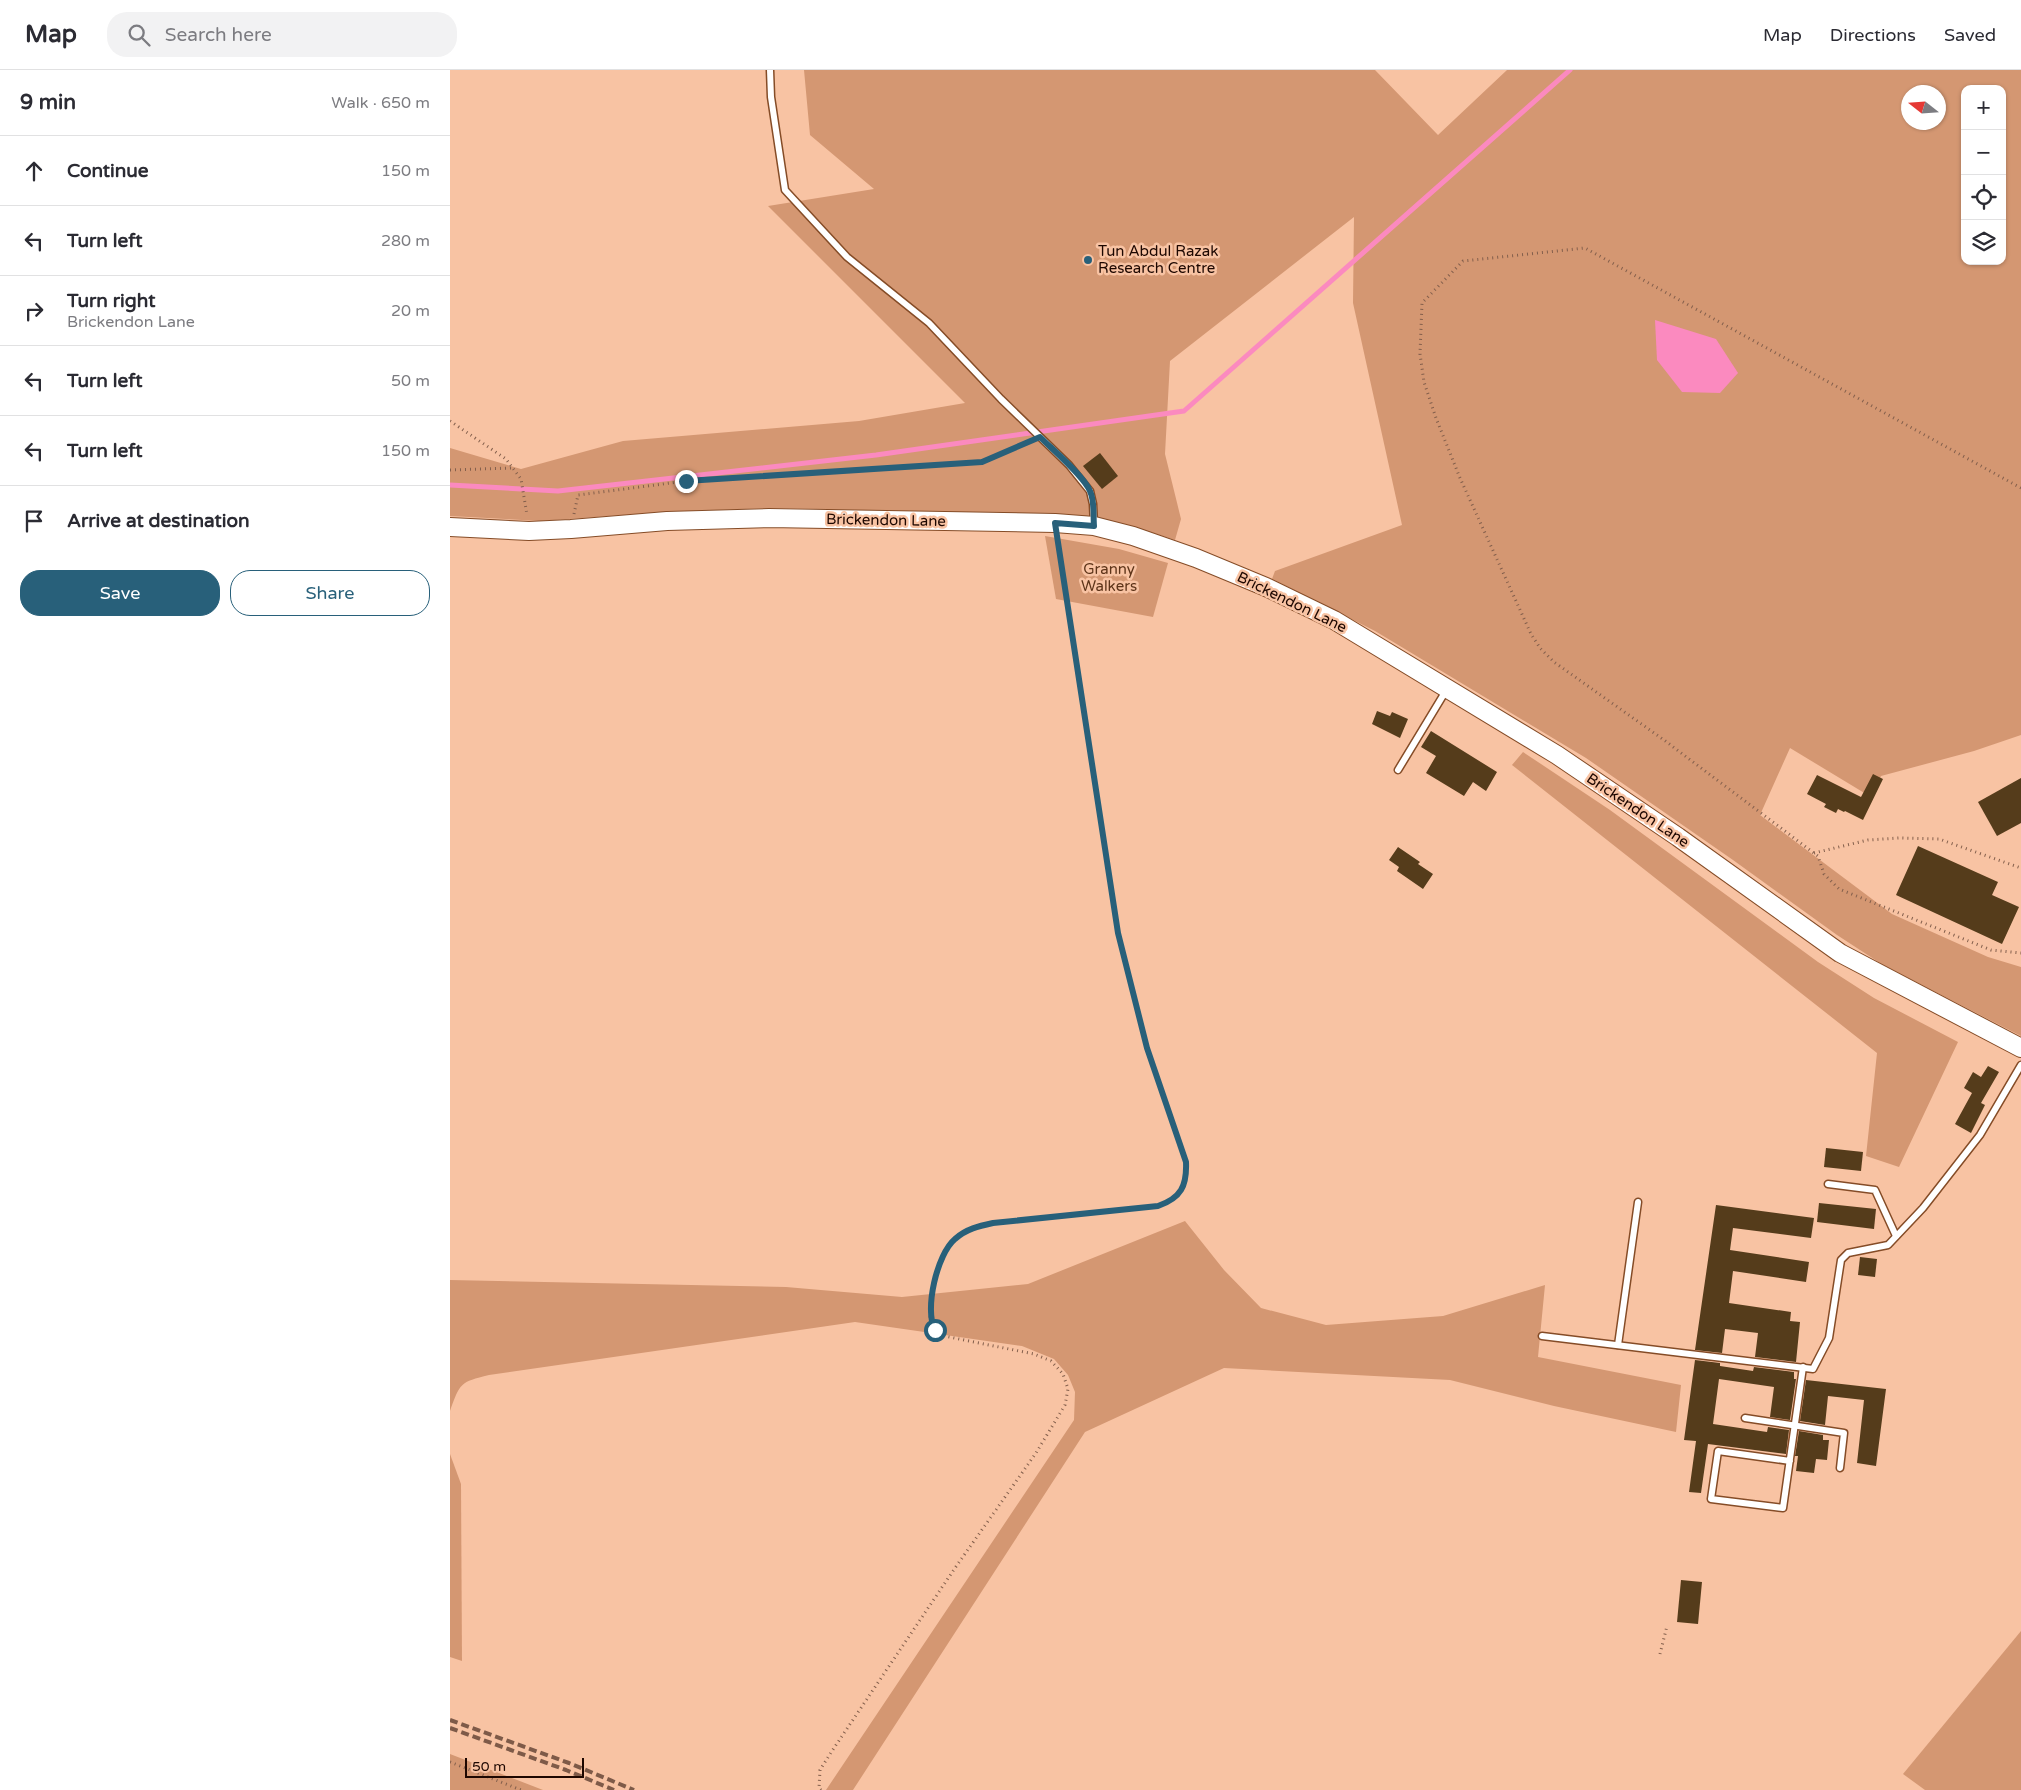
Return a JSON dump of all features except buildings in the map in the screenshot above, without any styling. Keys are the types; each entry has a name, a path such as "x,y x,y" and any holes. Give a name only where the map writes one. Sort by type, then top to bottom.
{"street":[{"name":"Brickendon Lane","path":"450,527 529,531 667,521 769,518 1055,523 1094,526 1133,536 1196,558 1266,587 1334,620 1557,755 1670,831 1840,953 2021,1048"}],"lane":[{"path":"770,70 771,97 786,190 847,256 929,322 1001,399 1069,465 1090,491 1093,504 1094,526"},
{"path":"1398,770 1448,688"},
{"path":"1542,1336 1813,1369 1829,1338 1841,1260 1848,1253 1888,1245 1923,1208 1971,1148 2003,1099 2021,1065"},
{"path":"1828,1184 1875,1190 1896,1236"},
{"path":"1618,1345 1638,1202"},
{"path":"1790,1461 1718,1451 1711,1499 1783,1508 1790,1461 1795,1426 1803,1367"},
{"path":"1745,1418 1844,1432 1840,1468"}],"path":[{"path":"2021,488 1585,248 1463,261 1422,302 1420,354 1424,382 1436,418 1464,487 1531,634 1540,648 1554,662 1672,746 1818,856 1824,874 1839,889 1991,950 2021,953"},
{"path":"450,421 506,459 521,479 529,531"},
{"path":"571,529 578,494 686,481 982,462 1040,437"},
{"path":"450,470 512,468"},
{"path":"821,1790 819,1788 820,1770 832,1751 955,1568 1036,1453 1065,1406 1068,1389 1064,1374 1051,1361 1034,1354 944,1336 935,1330 930,1321 933,1288 941,1260 953,1240 974,1227 993,1223 1158,1206 1171,1202 1182,1189 1187,1176 1186,1162 1147,1048 1118,933 1055,523"},
{"path":"1814,853 1868,840 1899,838 1939,839 2021,868"},
{"path":"1660,1654 1667,1626"},
{"path":"450,1762 521,1790"}],"green space":[{"path":"804,70 1375,70 1438,135 1507,70 2021,70 2021,735 1974,751 1881,776 1871,797 1790,748 1760,815 1892,914 1988,957 2021,967 2021,1036 1883,965 1837,935 1586,758 1375,631 1272,579 1275,571 1402,525 1353,303 1354,217 1170,361 1165,454 1181,519 1175,540 1129,525 1078,515 774,508 664,512 541,521 450,516 450,448 521,469 623,441 859,421 965,403 768,206 874,189 810,135"},
{"name":"Granny Walkers","path":"1045,536 1119,549 1168,563 1153,617 1056,599"},
{"path":"1523,752 1610,810 1818,962 1874,998 1958,1042 1899,1167 1866,1156 1877,1053 1512,765"},
{"path":"1185,1221 1224,1270 1261,1308 1326,1325 1443,1316 1545,1285 1538,1357 1681,1385 1676,1432 1554,1406 1450,1380 1224,1368 1085,1432 853,1790 826,1790 1074,1420 1075,1392 1068,1375 1054,1359 1022,1346 855,1322 489,1375 462,1385 450,1411 450,1280 786,1287 902,1297 1028,1284"},
{"path":"450,1454 461,1484 462,1661 450,1657"},
{"path":"2021,1631 2021,1790 1925,1790 1903,1774"},
{"path":"450,1754 543,1790 450,1790"}],"shaded area":[{"path":"1655,320 1716,339 1738,373 1720,393 1682,392 1657,360"}],"waterway":[{"path":"450,485 558,491 876,455 1184,411 1570,70"}],"railway":[{"path":"450,1720 569,1763 634,1790"},
{"path":"450,1728 566,1770 614,1790"}],"place":[{"name":"Tun Abdul Razak Research Centre","path":"1088,260"}],"route":[{"path":"686,481 982,462 1040,437 1069,465 1090,491 1093,504 1094,526 1055,523 1118,933 1147,1048 1186,1162 1187,1176 1182,1189 1171,1202 1158,1206 993,1223 974,1227 953,1240 941,1260 933,1288 930,1321 935,1330"}]}
